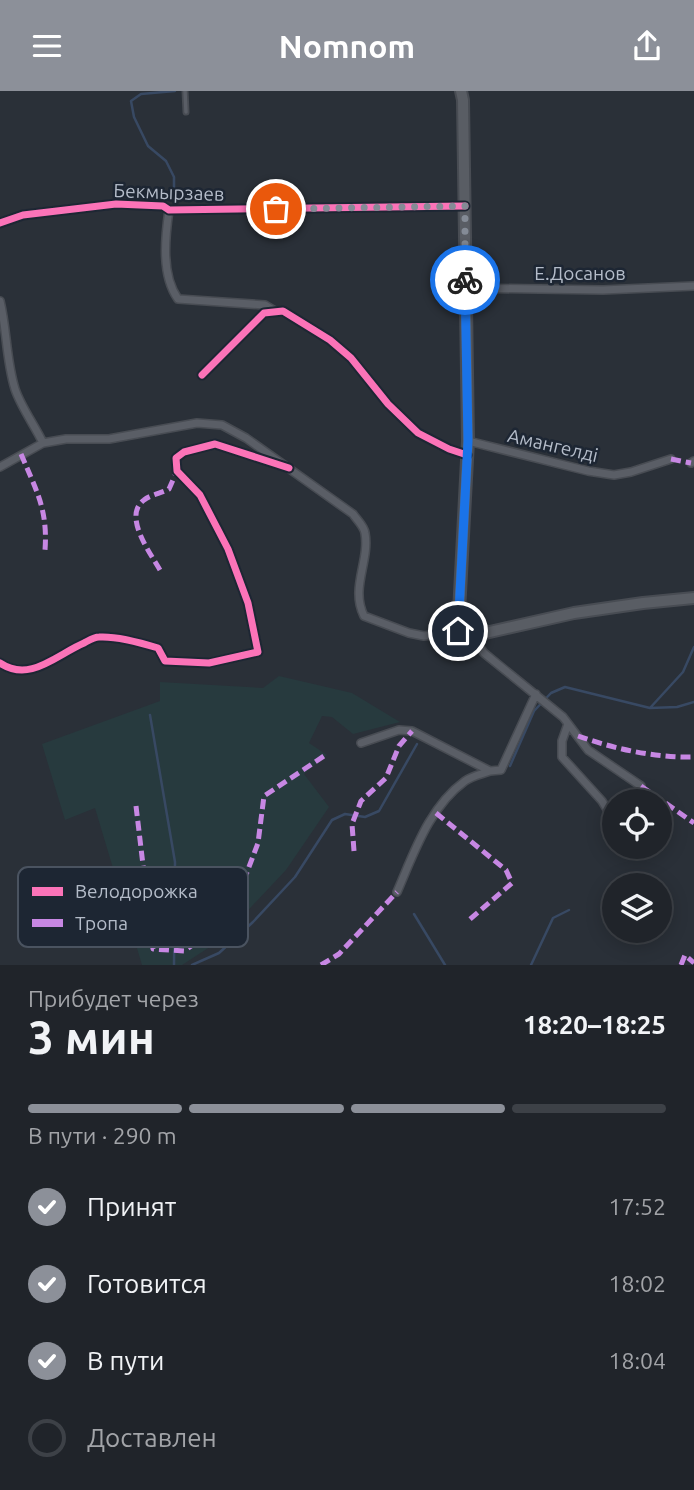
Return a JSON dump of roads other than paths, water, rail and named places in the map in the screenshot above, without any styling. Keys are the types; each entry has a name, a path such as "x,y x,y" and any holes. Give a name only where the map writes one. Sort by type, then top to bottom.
{"main road":[{"path":"461,91 468,441 458,631 472,636 574,613 694,598"}],"street":[{"name":"Бекмырзаев","path":"0,223 23,215 116,204 163,206 169,210 465,206"},
{"path":"169,210 165,237 169,286 178,299 265,305 275,311"},
{"name":"Е.Досанов","path":"465,288 603,291 694,286"},
{"path":"0,301 7,328 10,371 17,393 43,443"},
{"path":"202,375 264,313 283,311 330,340 351,358 388,404 418,433 467,455"},
{"path":"0,467 43,443 66,439 109,439 197,423 222,425 353,514 365,530 366,544 358,585 359,605 364,616 424,636 458,631"},
{"name":"Амангелді","path":"468,441 614,475 671,459"},
{"path":"0,663 10,669 23,671 43,667 70,649 98,637 158,648 165,661 208,663 258,652 248,603 228,549 200,495 177,471 176,458 184,451 215,444 289,468"},
{"path":"472,636 484,653 536,694 568,724 588,750 641,786"},
{"path":"397,892 420,839 446,798 467,780 490,771 501,770 536,694"},
{"path":"568,724 562,741 562,757 602,801"},
{"path":"361,743 399,730 412,731 490,771"}],"lane":[{"path":"185,91 186,112"}],"waterway":[{"path":"174,201 174,177 166,161 148,146 134,117 131,101 141,94 175,91"},
{"path":"650,708 683,672 694,647"},
{"path":"510,766 534,711 551,693 565,687 650,708 677,707 694,702"},
{"path":"150,715 175,867"},
{"path":"248,927 295,877 332,820 345,814 365,817 379,811 417,744"},
{"path":"531,965 553,918 569,910"},
{"path":"414,914 445,965"},
{"path":"174,947 174,965"},
{"path":"192,965 219,953 226,947"}]}
